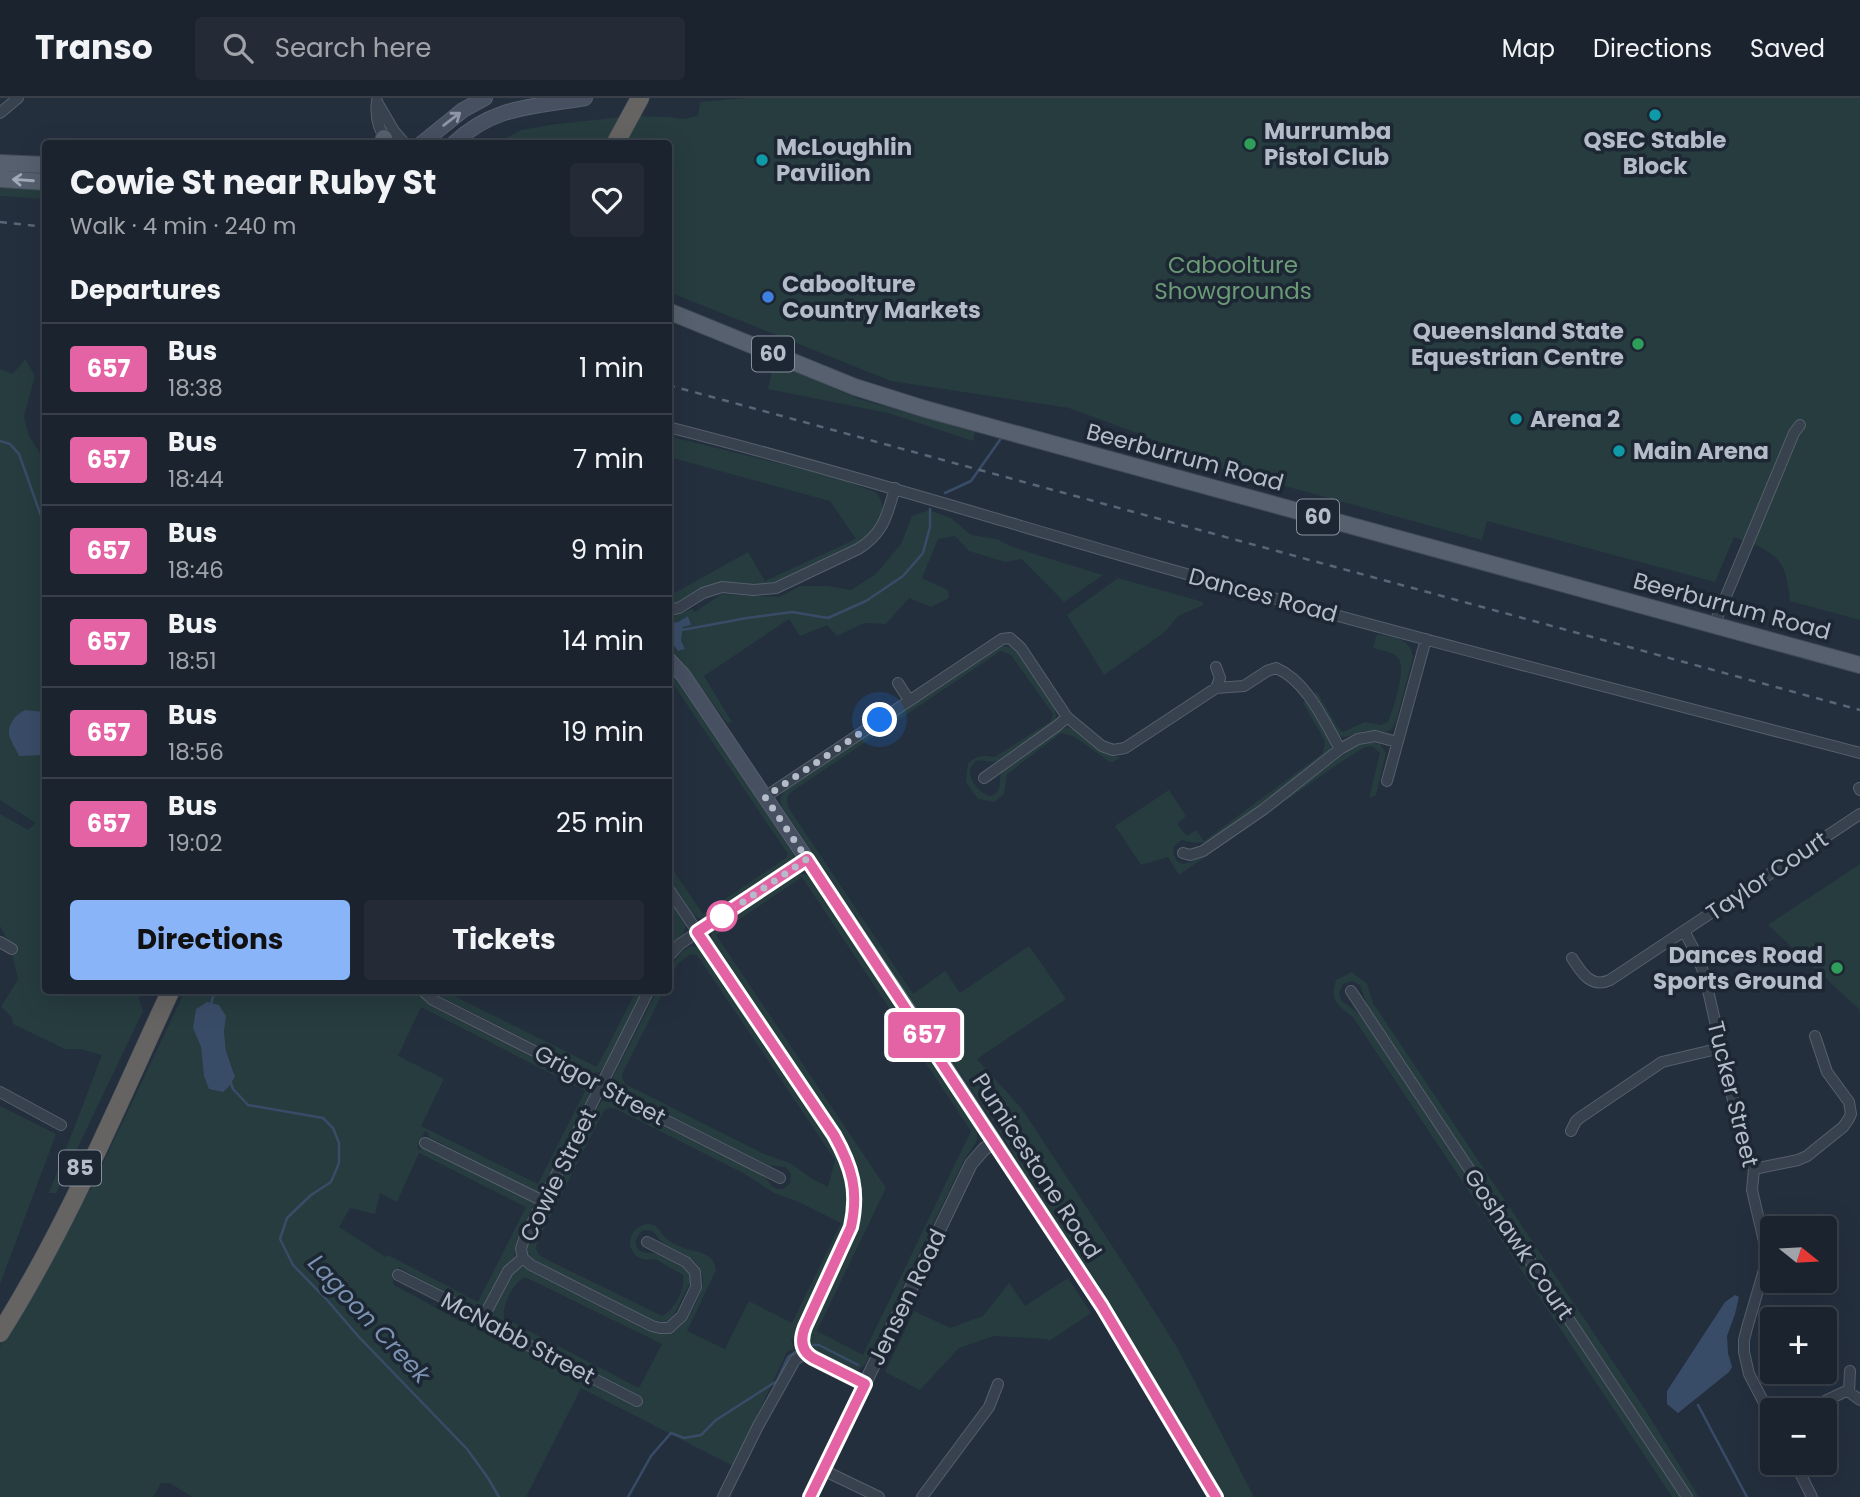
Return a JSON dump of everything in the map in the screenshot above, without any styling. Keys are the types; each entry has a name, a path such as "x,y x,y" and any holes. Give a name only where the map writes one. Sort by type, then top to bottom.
{"highway":[{"path":"617,140 640,98"},
{"name":"85","path":"0,1333 59,1230 154,1018 162,994"},
{"name":"85","path":"0,1319 55,1222 154,1018 169,994"}],"main road":[{"path":"426,140 463,110 485,98"},
{"path":"458,140 472,128 512,109 585,98"},
{"path":"0,163 42,165"},
{"path":"0,178 42,182"},
{"name":"Beerburrum Road","path":"672,313 855,387 925,409 1860,665"},
{"name":"Pumicestone Road","path":"672,663 683,675 995,1142 1119,1334 1216,1497"}],"street":[{"path":"0,113 18,98"},
{"path":"377,100 375,111 384,140"},
{"path":"377,100 402,140"},
{"path":"1714,625 1794,433 1800,425"},
{"name":"Dances Road","path":"672,429 760,450 1160,566 1426,639 1860,753"},
{"path":"672,609 687,604 703,593 722,587 754,590 776,588 858,549 880,530 895,488"},
{"path":"765,797 998,640 1010,638 1021,648 1067,717 1108,749 1125,748 1216,688 1244,686 1276,668 1284,671 1310,697 1340,749"},
{"path":"1387,781 1426,639"},
{"path":"1216,667 1220,678 1216,688"},
{"path":"898,683 909,700"},
{"path":"984,778 1067,717"},
{"path":"1183,853 1190,855 1203,851 1358,738 1369,736 1397,741"},
{"name":"Taylor Court","path":"1572,958 1590,980 1604,982 1860,814"},
{"path":"672,953 697,932 807,859"},
{"path":"672,894 834,1135 849,1162 855,1196 851,1227 803,1334 802,1343 806,1353 819,1362 865,1384"},
{"name":"Tucker Street","path":"1684,931 1701,964 1745,1153 1754,1169 1752,1190 1766,1250 1766,1263 1744,1340 1744,1352 1749,1374 1762,1398"},
{"path":"0,942 12,949"},
{"name":"Goshawk Court","path":"1351,991 1687,1497"},
{"name":"Grigor Street","path":"426,994 433,1000 594,1080 606,1090 780,1178"},
{"name":"Cowie Street","path":"483,1318 508,1271 523,1258 522,1244 647,994"},
{"path":"1754,1169 1807,1156 1843,1126 1851,1114 1855,1104 1827,1073 1815,1036"},
{"path":"1571,1131 1581,1117 1654,1066 1675,1058 1721,1048"},
{"path":"0,1092 61,1125"},
{"name":"Jensen Road","path":"810,1497 971,1164 984,1149 995,1142"},
{"path":"425,1143 543,1201"},
{"path":"523,1258 531,1265 652,1326 669,1328 682,1316 697,1279 695,1272 686,1262 647,1242"},
{"name":"McNabb Street","path":"398,1275 483,1318 499,1331 638,1401"},
{"path":"723,1497 758,1426 796,1360 806,1353"},
{"path":"1849,1392 1850,1371"},
{"path":"922,1497 989,1407 998,1384"},
{"path":"1830,1398 1849,1392 1860,1400"},
{"path":"823,1470 879,1497"},
{"path":"1801,1475 1812,1497"}],"green space":[{"name":"Caboolture Showgrounds","path":"745,98 1860,98 1860,620 1790,601 1785,574 1776,557 1734,537 1715,582 1487,521 1482,540 1212,466 1145,436 1069,408 891,381 672,293 672,140 502,140 521,130 556,124 632,116 683,119 698,116 700,102"},
{"path":"0,187 42,190 42,199 0,196"},
{"path":"25,359 35,376 24,416 29,436 42,456 42,712 39,712 38,756 42,755 42,994 140,994 143,1011 56,1193 49,1193 102,1055 80,1049 65,1049 13,1024 12,1017 1,1007 18,979 10,945 0,926 0,814 28,830 36,823 0,800 0,369 13,374"},
{"path":"774,363 859,399 975,432 973,441 888,413 768,389"},
{"path":"672,437 834,477 875,492 882,506 879,521 857,546 782,582 768,586 730,584 672,605 672,594 748,552 765,581 856,539 830,501 672,458"},
{"path":"929,510 951,518 971,535 997,539 1012,547 1103,575 1064,602 1022,559 1005,562 969,551 955,536 938,539 922,578 948,590 949,598 931,607 909,598 886,624 864,623 837,636 827,625 800,636 789,619 704,676 732,722 727,723 672,650 672,644 678,651 685,648 680,640 683,627 691,625 688,616 672,623 672,616 692,609 695,612 722,594 779,597 800,586 828,586 851,590 876,574 901,544 912,516"},
{"path":"1118,578 1203,602 1203,605 1178,616 1165,632 1104,675 1067,615"},
{"path":"1377,634 1405,642 1413,657 1396,722 1387,732 1365,731 1343,737 1338,735 1313,694 1317,692 1343,732 1365,722 1380,725 1388,722 1398,690 1401,664 1394,655 1373,648"},
{"path":"1003,646 1018,652 1055,709 1056,719 1051,726 998,761 976,761 970,775 980,791 991,796 995,794 999,788 1002,770 1066,727 1081,734 1106,753 1121,757 1110,762 1073,736 1061,733 1007,774 1004,794 994,802 978,799 966,782 968,763 981,756 995,757 1051,721 1053,714 1011,655 1001,651 791,792 787,797 788,807 913,994 945,971 960,993 1029,946 1066,999 977,1059 1022,1109 1141,1290 1178,1349 1254,1497 1222,1497 1118,1318 1004,1138 782,807 780,799 785,789 997,647"},
{"path":"672,674 794,855 790,864 703,920 693,915 672,884 672,868 703,914 786,858 788,854 672,682"},
{"path":"1307,700 1330,740 1329,754 1255,811 1205,842 1179,842 1174,847 1177,861 1183,864 1191,862 1258,819 1352,748 1368,741 1380,744 1386,753 1376,795 1369,798 1380,753 1372,746 1365,747 1179,875 1168,857 1141,865 1115,826 1169,790 1186,816 1177,824 1187,836 1196,830 1204,841 1323,753 1325,741 1303,703"},
{"name":"Dances Road Sports Ground","path":"1860,864 1860,1010 1768,925"},
{"path":"798,873 808,875 974,1121 976,1142 964,1160 865,1365 858,1370 817,1353 808,1338 846,1258 859,1222 861,1203 856,1163 846,1140 711,941 715,928","holes":["802,877 971,1131 863,1355 817,1331 886,1188 716,935"]},
{"path":"672,903 686,926 683,934 672,945"},
{"path":"691,946 704,952 836,1149 843,1165 849,1196 848,1210 839,1239 797,1328 796,1340 791,1339 794,1349 787,1352 733,1466 581,1388 526,1497 192,1497 170,1483 161,1483 153,1497 0,1497 0,1346 94,1182 184,994 418,994 427,1002 587,1085 589,1097 540,1193 533,1193 429,1137 425,1131 417,1148 420,1150 423,1147 533,1201 534,1205 517,1238 514,1258 507,1265 485,1305 469,1307 399,1267 392,1276 394,1285 462,1322 467,1313 505,1336 640,1406 644,1399 504,1328 492,1319 491,1315 507,1280 522,1266 650,1331 669,1333 677,1329 696,1303 703,1283 696,1262 667,1246 650,1231 640,1233 636,1239 637,1248 672,1259 686,1268 690,1275 676,1311 665,1322 652,1320 534,1260 528,1253 528,1245 598,1107 605,1100 612,1099 765,1176 774,1187 783,1189 790,1183 791,1174 785,1167 768,1165 618,1090 614,1085 613,1077 655,994 662,994 623,1072 625,1084 764,1154 790,1163 828,1187 835,1160 697,955 690,954 677,965 672,976 672,965 682,951","holes":["421,1007 585,1091 538,1184 421,1126 444,1079 398,1056","226,1016 226,1051 235,1077 203,1061 201,1047 193,1028","616,1109 745,1174 774,1193 841,1223 792,1323 749,1301 725,1349 687,1331 716,1270 715,1264 710,1257 671,1242 651,1224 641,1226 631,1236 634,1254 646,1260 655,1259 683,1275 683,1286 678,1298 662,1316 539,1254 537,1243 605,1110","419,1153 526,1207 478,1302 388,1255 386,1257 339,1227 350,1208 375,1214 380,1193 397,1202","525,1277 662,1344 639,1388 504,1318 507,1301"]},
{"path":"1352,972 1367,984 1373,1003 1646,1411 1699,1497 1692,1497 1370,1014 1360,985 1352,981 1343,984 1339,992 1341,1000 1369,1026 1682,1497 1672,1497 1353,1017 1336,1002 1336,980"},
{"path":"435,994 450,994 597,1067 634,994 642,994 604,1069 593,1073"},
{"path":"0,1106 56,1134 0,1284"},
{"path":"1068,1278 1091,1313 1049,1341 994,1336 959,1348 920,1390 885,1372 914,1311 950,1328 983,1316 1009,1283 1025,1306"}],"water":[{"path":"688,616 691,625 683,627 681,640 685,649 678,651 672,643 672,623"},
{"path":"25,710 42,712 42,755 19,756 9,734 11,723"},
{"path":"207,1002 219,1005 226,1016 226,1051 235,1077 223,1092 209,1089 204,1076 201,1047 193,1028 196,1009"},
{"path":"1735,1295 1739,1297 1727,1336 1732,1367 1678,1413 1667,1404 1667,1391 1725,1302"}],"waterway":[{"path":"945,493 971,481 1002,437"},
{"name":"Lagoon Creek","path":"0,441 10,444 19,454 42,519"},
{"path":"682,630 792,612 828,618 866,601 903,576 923,553 930,527 930,509"},
{"name":"Lagoon Creek","path":"211,1004 214,994"},
{"name":"Lagoon Creek","path":"230,1080 233,1089 248,1105 323,1118 333,1128 339,1143 339,1163 331,1182 311,1195 287,1218 280,1239 293,1265 467,1449 499,1497"},
{"path":"813,1345 819,1345 858,1365"},
{"path":"628,1497 651,1456 671,1433 684,1438 701,1435 716,1420 777,1381 788,1357 795,1352"},
{"path":"1698,1405 1747,1497"}],"railway":[{"path":"0,222 42,227"},
{"path":"672,386 1860,710"}],"bus line":[{"name":"657","path":"810,1497 865,1384 813,1358 806,1353 802,1343 805,1327 851,1227 855,1196 853,1181 849,1162 834,1135 697,932 807,859 1102,1306 1216,1497"}],"place":[{"name":"QSEC Stable Block","path":"1655,115"},
{"name":"Murrumba Pistol Club","path":"1250,144"},
{"name":"McLoughlin Pavilion","path":"762,160"},
{"name":"Caboolture Country Markets","path":"768,297"},
{"name":"Queensland State Equestrian Centre","path":"1638,344"},
{"name":"Arena 2","path":"1516,419"},
{"name":"Main Arena","path":"1619,451"},
{"name":"Dances Road Sports Ground","path":"1837,968"}],"route":[{"path":"722,916 807,859 765,797 880,720"}]}
